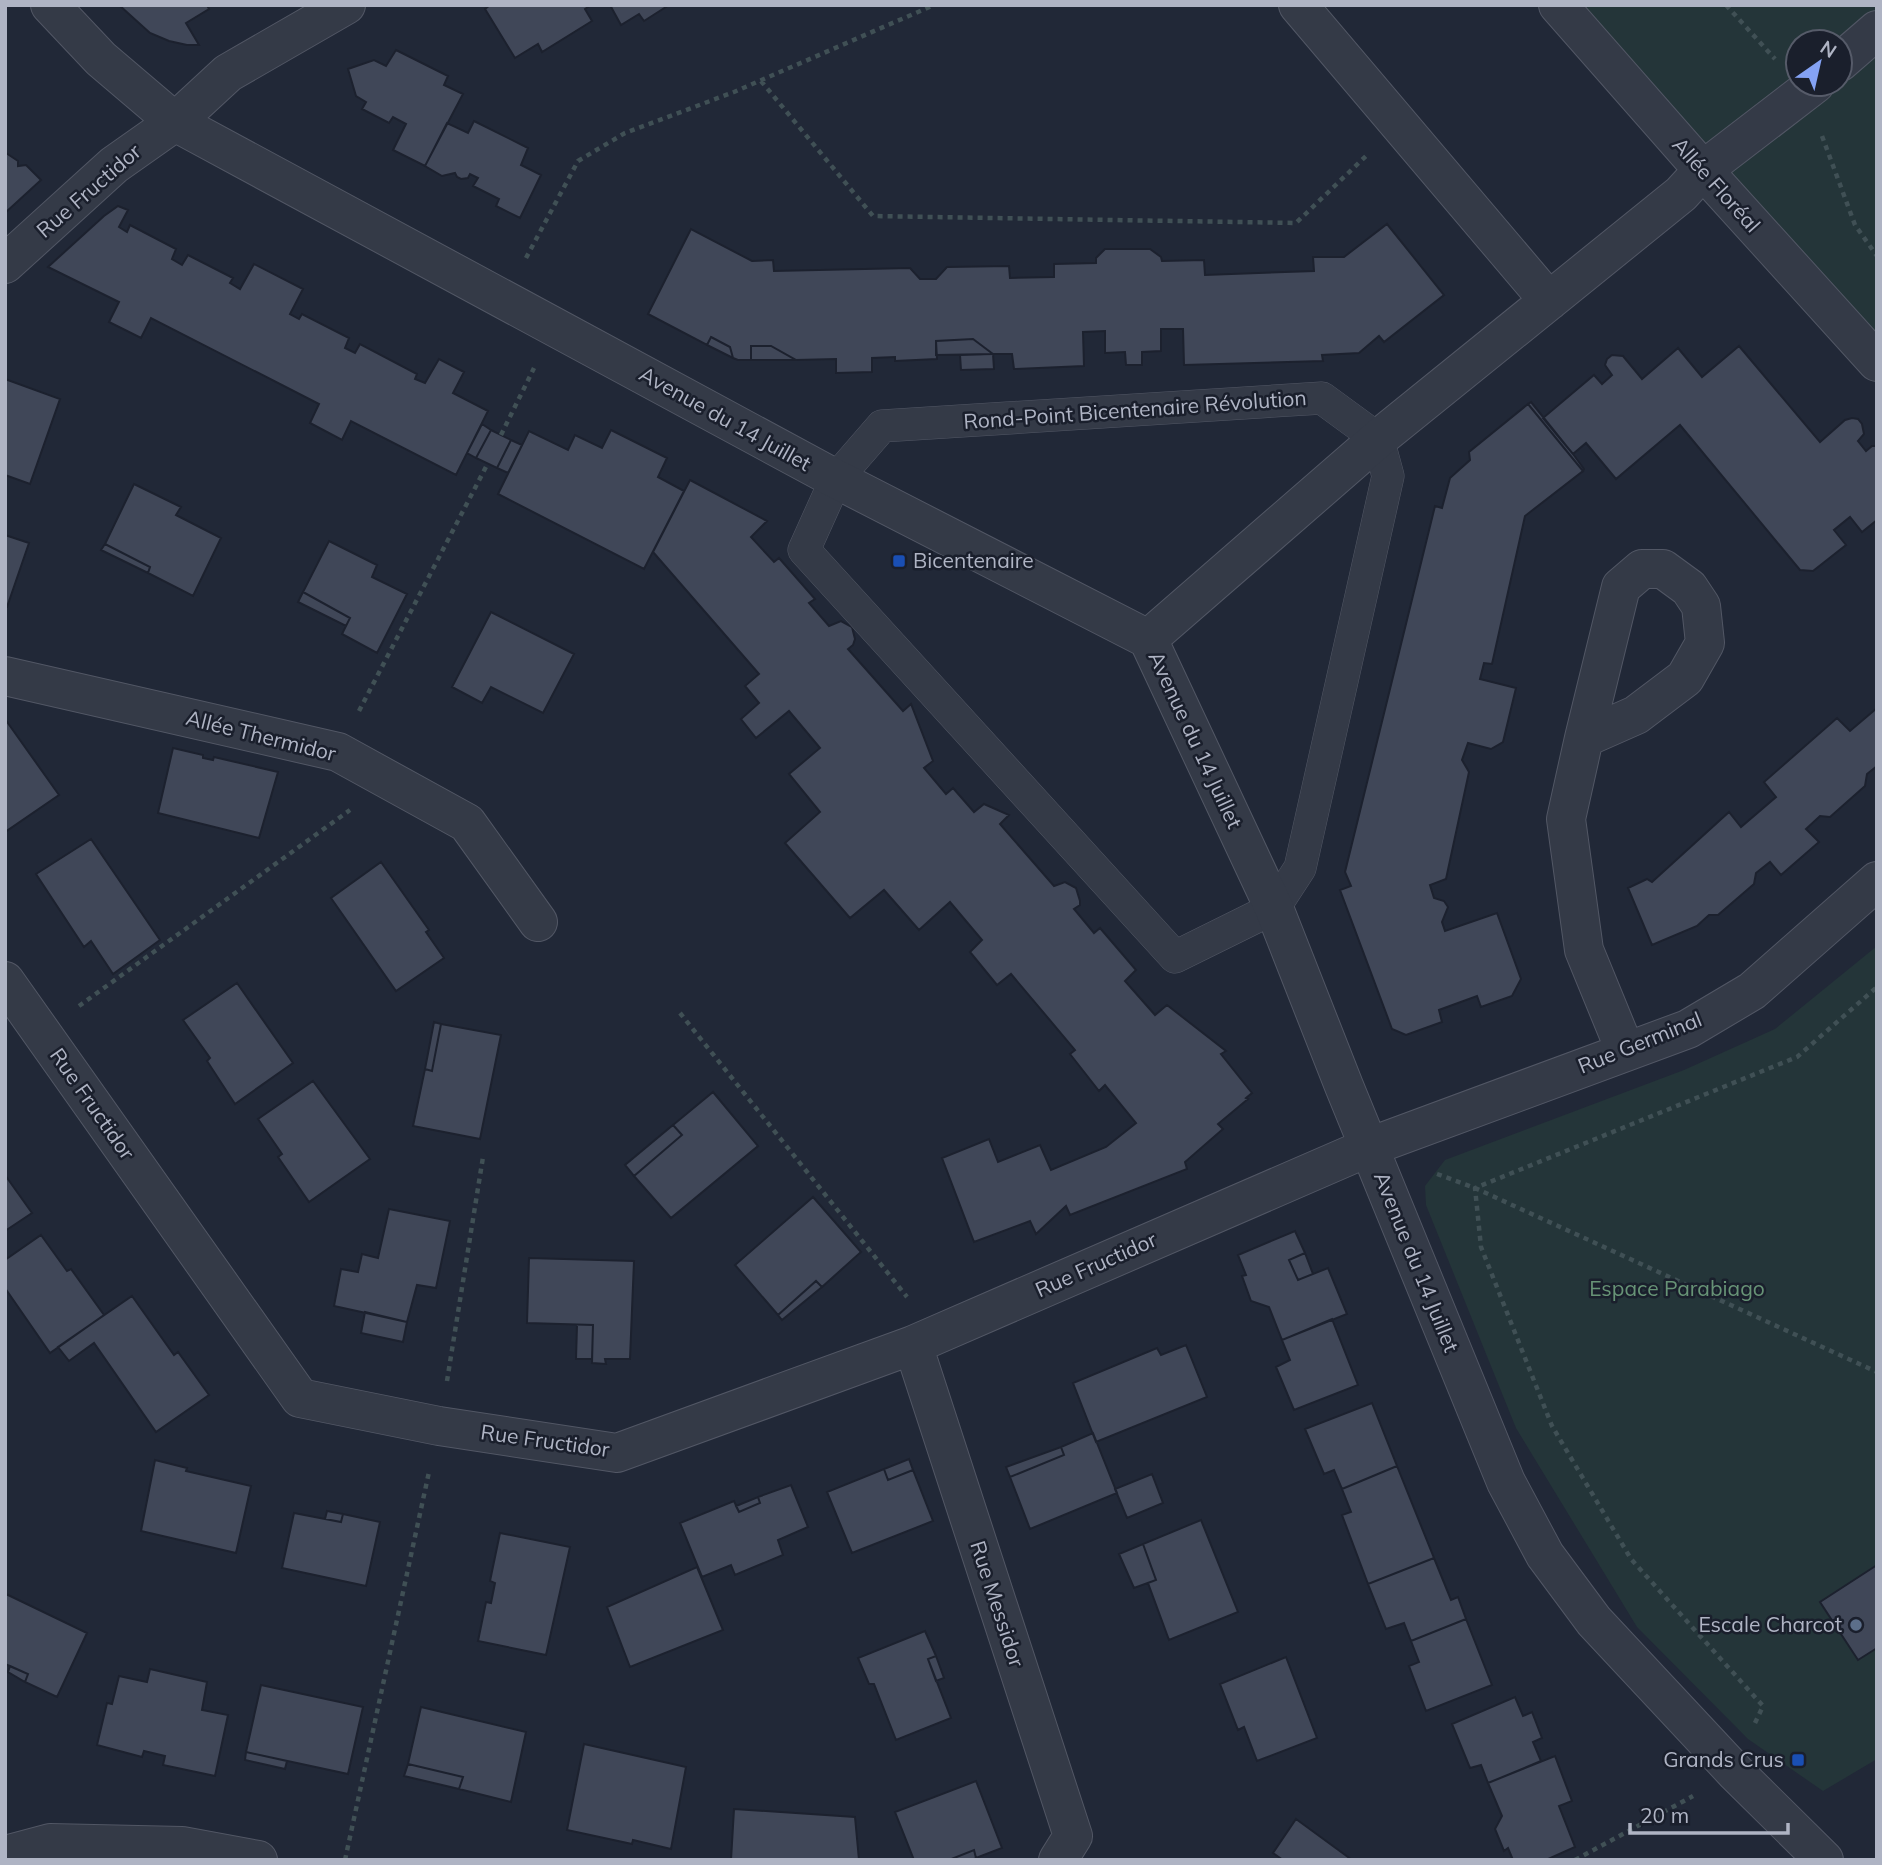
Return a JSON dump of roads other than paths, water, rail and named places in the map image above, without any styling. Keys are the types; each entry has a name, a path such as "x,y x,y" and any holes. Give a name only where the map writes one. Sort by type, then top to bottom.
{"street":[{"name":"Avenue du 14 Juillet","path":"50,5 101,60 175,122 836,479 1148,639 1274,908 1506,1482 1545,1555 1594,1621 1736,1773 1824,1860"},
{"name":"Rue Fructidor","path":"5,264 114,165 175,122 228,73 346,5"},
{"path":"1298,5 1549,300"},
{"name":"Allée Floréal","path":"1558,5 1877,362"},
{"path":"1854,50 1877,30"},
{"path":"1148,639 1378,439 1681,194 1703,170 1797,98"},
{"name":"Allée Thermidor","path":"5,676 338,752 467,823 538,922"},
{"path":"1584,738 1566,819 1584,950 1625,1051"},
{"name":"Rue Germinal","path":"1369,1147 1688,1029 1752,991 1877,881"},
{"name":"Rue Fructidor","path":"5,982 300,1398 439,1426 617,1453 925,1340 1369,1147"},
{"name":"Rue Messidor","path":"925,1340 1073,1836 1058,1860"},
{"path":"5,1855 50,1843 64,1843 182,1846 258,1860"}],"lane":[{"name":"Rond-Point Bicentenaire Révolution","path":"1274,908 1175,957 804,550 836,479 882,426 1322,398 1378,439"},
{"path":"1274,908 1300,868 1388,476 1378,439"}],"place":[{"name":"Bicentenaire","path":"899,561"},
{"name":"Escale Charcot","path":"1856,1625"},
{"name":"Grands Crus","path":"1798,1760"}],"park label":[{"name":"Espace Parabiago","path":"1677,1289"}]}
